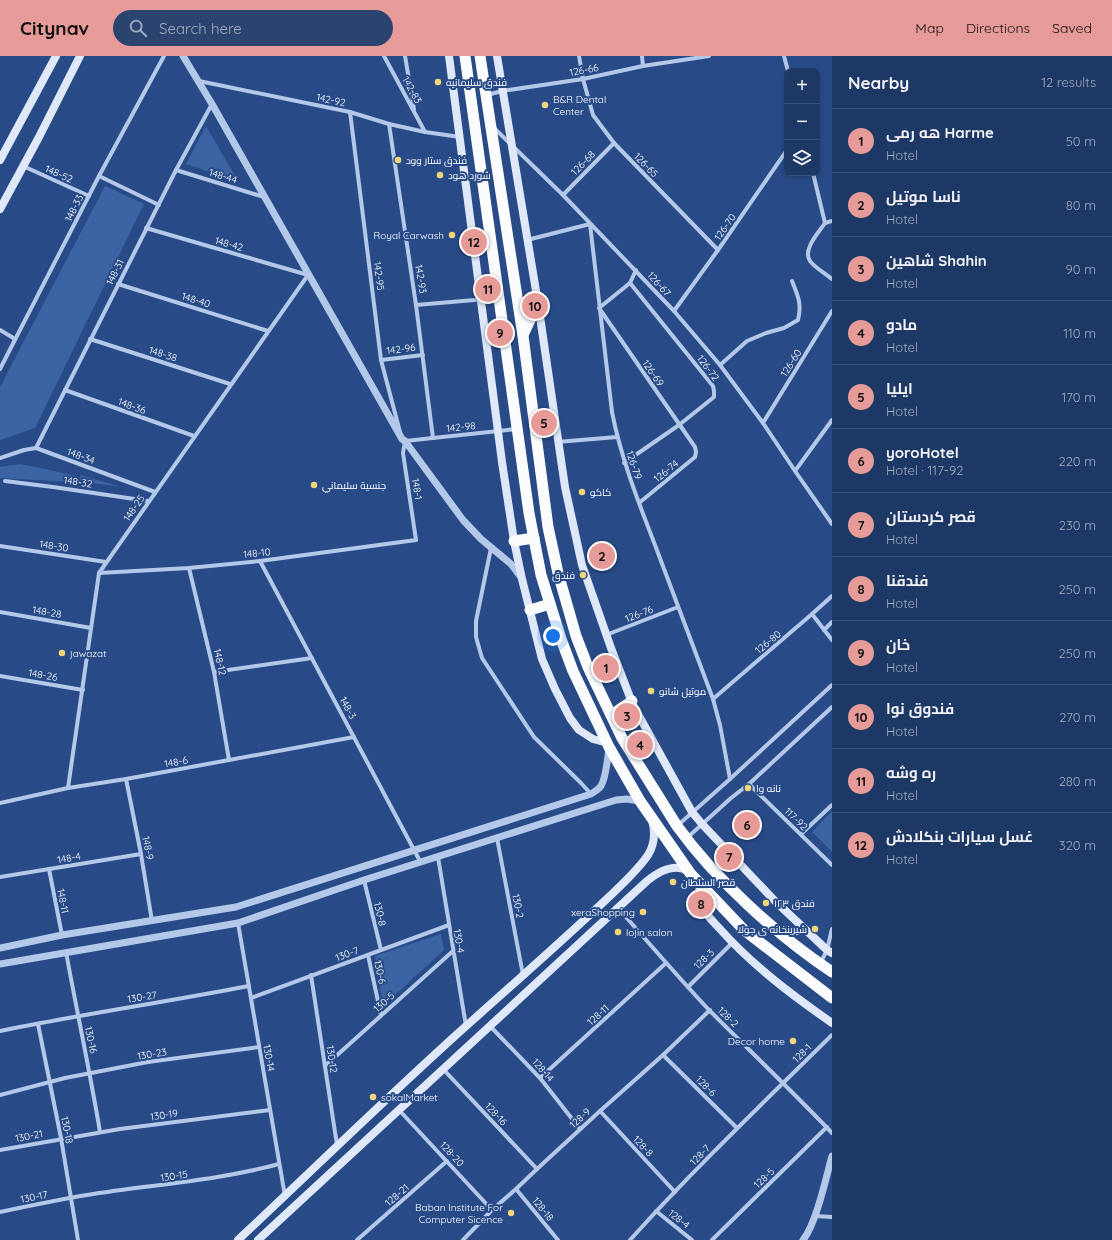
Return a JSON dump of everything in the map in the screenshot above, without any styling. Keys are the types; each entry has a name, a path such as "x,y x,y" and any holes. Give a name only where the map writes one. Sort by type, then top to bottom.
{"highway":[{"path":"465,56 533,534 541,574 573,671 609,745 640,801 690,873 744,930 832,998"},
{"path":"480,56 523,336 548,527 576,636 588,667 622,738 686,839 709,866 754,910 820,964 832,972"},
{"path":"523,336 538,304"},
{"path":"514,541 548,527"},
{"path":"537,554 544,551 553,551"},
{"path":"530,610 550,604"},
{"path":"611,715 632,701"}],"main road":[{"path":"0,160 56,56"},
{"path":"0,209 80,56"},
{"path":"449,56 498,431 514,541 522,580 542,659 570,718 579,730 593,739 609,745"},
{"path":"497,56 538,304 557,442 582,566 606,635 632,701 692,812 774,900 830,951"},
{"path":"238,1240 337,1145 466,1026 532,969 623,883 648,856 654,834 652,819"},
{"path":"258,1240 647,881 661,872 676,868 683,869 690,873"},
{"path":"700,884 700,895 704,910 732,943 764,972 804,1004 832,1023"},
{"path":"532,969 539,972 540,980"},
{"path":"420,1069 420,1080 428,1084"}],"street":[{"name":"148-33","path":"0,369 99,176 164,56"},
{"path":"182,56 212,104 404,440 463,520 480,539 511,564 522,580"},
{"name":"142-83","path":"383,56 426,132"},
{"path":"405,56 414,112"},
{"name":"126-65","path":"579,56 583,79 593,116 614,143 718,250"},
{"path":"642,56 643,66"},
{"name":"126-66","path":"486,95 502,91 583,79 643,66 709,56"},
{"path":"784,56 787,68"},
{"name":"142-92","path":"198,81 350,112 389,124 426,132 460,137"},
{"name":"148-31","path":"36,448 146,228 212,104"},
{"name":"142-95","path":"350,112 381,360 404,440"},
{"name":"142-93","path":"389,124 416,305 433,438"},
{"name":"126-67","path":"491,125 563,195 674,311 720,365 763,422 794,471 832,524"},
{"name":"126-68","path":"563,195 614,143"},
{"name":"126-70","path":"674,311 784,154"},
{"name":"148-52","path":"23,166 89,196"},
{"name":"148-44","path":"176,170 265,197"},
{"path":"99,176 159,204"},
{"path":"814,176 825,223"},
{"path":"832,221 825,223 810,246 807,254 810,261 832,279"},
{"path":"527,240 590,224"},
{"name":"126-79","path":"590,224 598,308 612,412 617,437 624,463 713,699 720,725 730,779"},
{"name":"148-42","path":"146,228 308,274"},
{"path":"598,308 630,283 636,270"},
{"name":"148-25","path":"68,788 83,690 98,573 308,274"},
{"path":"720,365 747,341 766,333 784,328 798,320 800,301 792,282"},
{"name":"126-72","path":"624,463 679,425 714,397 713,386 630,283"},
{"name":"148-40","path":"118,284 268,331"},
{"path":"416,305 499,297"},
{"name":"126-69","path":"598,308 679,425 696,447"},
{"name":"126-60","path":"763,422 832,311"},
{"path":"0,330 15,339"},
{"name":"148-38","path":"90,339 230,384"},
{"name":"142-96","path":"381,360 423,355"},
{"name":"148-36","path":"65,390 194,436"},
{"path":"794,471 832,420"},
{"name":"142-98","path":"404,440 518,429"},
{"path":"557,442 617,437"},
{"name":"148-1","path":"404,440 403,453 416,540"},
{"name":"126-74","path":"639,503 694,457 696,447"},
{"path":"0,458 24,450 36,448"},
{"name":"148-34","path":"36,448 155,492"},
{"name":"148-32","path":"5,481 148,501"},
{"name":"148-10","path":"98,573 190,568 260,561 416,540"},
{"name":"148-30","path":"0,546 106,562"},
{"path":"491,548 476,621 476,637 482,658 534,737 591,794"},
{"name":"148-3","path":"260,561 421,863"},
{"name":"148-12","path":"190,568 214,672 229,760"},
{"name":"126-80","path":"713,699 832,596"},
{"name":"126-76","path":"606,635 678,607"},
{"name":"148-28","path":"0,612 91,628"},
{"path":"812,614 832,640"},
{"path":"824,630 832,622"},
{"path":"214,672 312,658"},
{"name":"148-26","path":"0,676 83,690"},
{"path":"677,826 832,685"},
{"path":"686,839 749,784 832,707"},
{"name":"148-6","path":"0,803 68,788 126,779 354,737"},
{"path":"0,948 62,935 236,907 591,794 601,785 607,762 609,745"},
{"name":"148-9","path":"126,779 141,854 152,921"},
{"name":"117-92","path":"749,784 832,865"},
{"path":"0,964 238,923 364,880 616,800 627,799 640,801"},
{"path":"801,834 832,805"},
{"name":"130-2","path":"497,838 524,976"},
{"name":"148-4","path":"0,877 141,854"},
{"name":"130-4","path":"438,857 466,1026"},
{"name":"148-11","path":"49,869 62,935"},
{"name":"130-8","path":"364,880 381,950"},
{"name":"128-2","path":"618,908 688,987 784,1082 832,1133"},
{"name":"130-14","path":"238,923 285,1196"},
{"name":"130-7","path":"251,998 449,925"},
{"path":"820,964 830,951 832,929"},
{"name":"128-3","path":"688,987 732,943"},
{"name":"130-5","path":"325,1066 453,951"},
{"name":"130-16","path":"66,952 100,1132"},
{"name":"130-6","path":"368,955 381,1015"},
{"name":"128-11","path":"540,1078 666,963"},
{"name":"130-12","path":"311,975 337,1145"},
{"name":"130-27","path":"0,1031 249,986"},
{"name":"128-9","path":"463,1240 492,1210 536,1169 663,1055 710,1010"},
{"name":"130-18","path":"38,1024 61,1138 78,1240"},
{"name":"128-14","path":"490,1026 540,1078 580,1129"},
{"name":"128-1","path":"784,1082 832,1035"},
{"name":"130-23","path":"0,1095 49,1082 148,1062 259,1047"},
{"name":"128-6","path":"663,1055 737,1128"},
{"name":"128-16","path":"443,1069 536,1169"},
{"name":"128-7","path":"630,1240 656,1211 784,1082"},
{"name":"130-19","path":"61,1138 270,1110"},
{"name":"128-20","path":"400,1110 492,1210"},
{"name":"128-8","path":"600,1111 675,1192"},
{"name":"128-5","path":"712,1240 827,1127"},
{"name":"130-21","path":"0,1150 61,1138"},
{"path":"803,1240 815,1216 832,1156"},
{"name":"128-21","path":"356,1240 447,1161"},
{"name":"130-15","path":"71,1198 249,1172 279,1164"},
{"name":"128-18","path":"516,1189 558,1240"},
{"name":"130-17","path":"0,1212 71,1198"},
{"name":"128-4","path":"656,1211 692,1240"},
{"path":"815,1216 832,1217"}],"shaded area":[{"path":"206,126 238,181 186,164"},
{"path":"105,186 144,204 35,428 0,440 0,387"},
{"path":"19,464 76,476 74,482 0,478 0,467"},
{"path":"81,475 121,487 79,481"},
{"path":"832,811 832,852 812,832"},
{"path":"441,934 444,950 383,1006 375,956"}],"place":[{"name":"فندق سليمانيه","path":"438,82"},
{"name":"B&R Dental Center","path":"545,105"},
{"name":"فندق ستار وود","path":"398,160"},
{"name":"شورد هود","path":"440,175"},
{"name":"Royal Carwash","path":"452,235"},
{"name":"غسل سيارات بنكلادش","path":"474,242"},
{"name":"ره وشه","path":"488,289"},
{"name":"فندوق نوا","path":"535,306"},
{"name":"خان","path":"500,333"},
{"name":"ايليا","path":"544,423"},
{"name":"جنسية سليماني","path":"314,485"},
{"name":"كاكو","path":"582,492"},
{"name":"ناسا موتيل","path":"602,556"},
{"name":"فندق","path":"583,575"},
{"name":"jawazat","path":"62,653"},
{"name":"هه رمی Harme","path":"606,668"},
{"name":"موتيل شانو","path":"651,691"},
{"name":"شاهین Shahin","path":"627,716"},
{"name":"مادو","path":"640,745"},
{"name":"نانه وا","path":"748,788"},
{"name":"yoroHotel","path":"747,825"},
{"name":"قصر كردستان","path":"729,857"},
{"name":"قصر السلطان","path":"673,882"},
{"name":"فندق ١٢٣","path":"766,903"},
{"name":"فندقنا","path":"701,904"},
{"name":"xeraShopping","path":"643,912"},
{"name":"شیرینخانه ی جولا","path":"815,929"},
{"name":"lojin salon","path":"618,932"},
{"name":"Decor home","path":"793,1041"},
{"name":"sokalMarket","path":"373,1097"},
{"name":"Baban Institute For Computer Sicence","path":"511,1213"}]}
